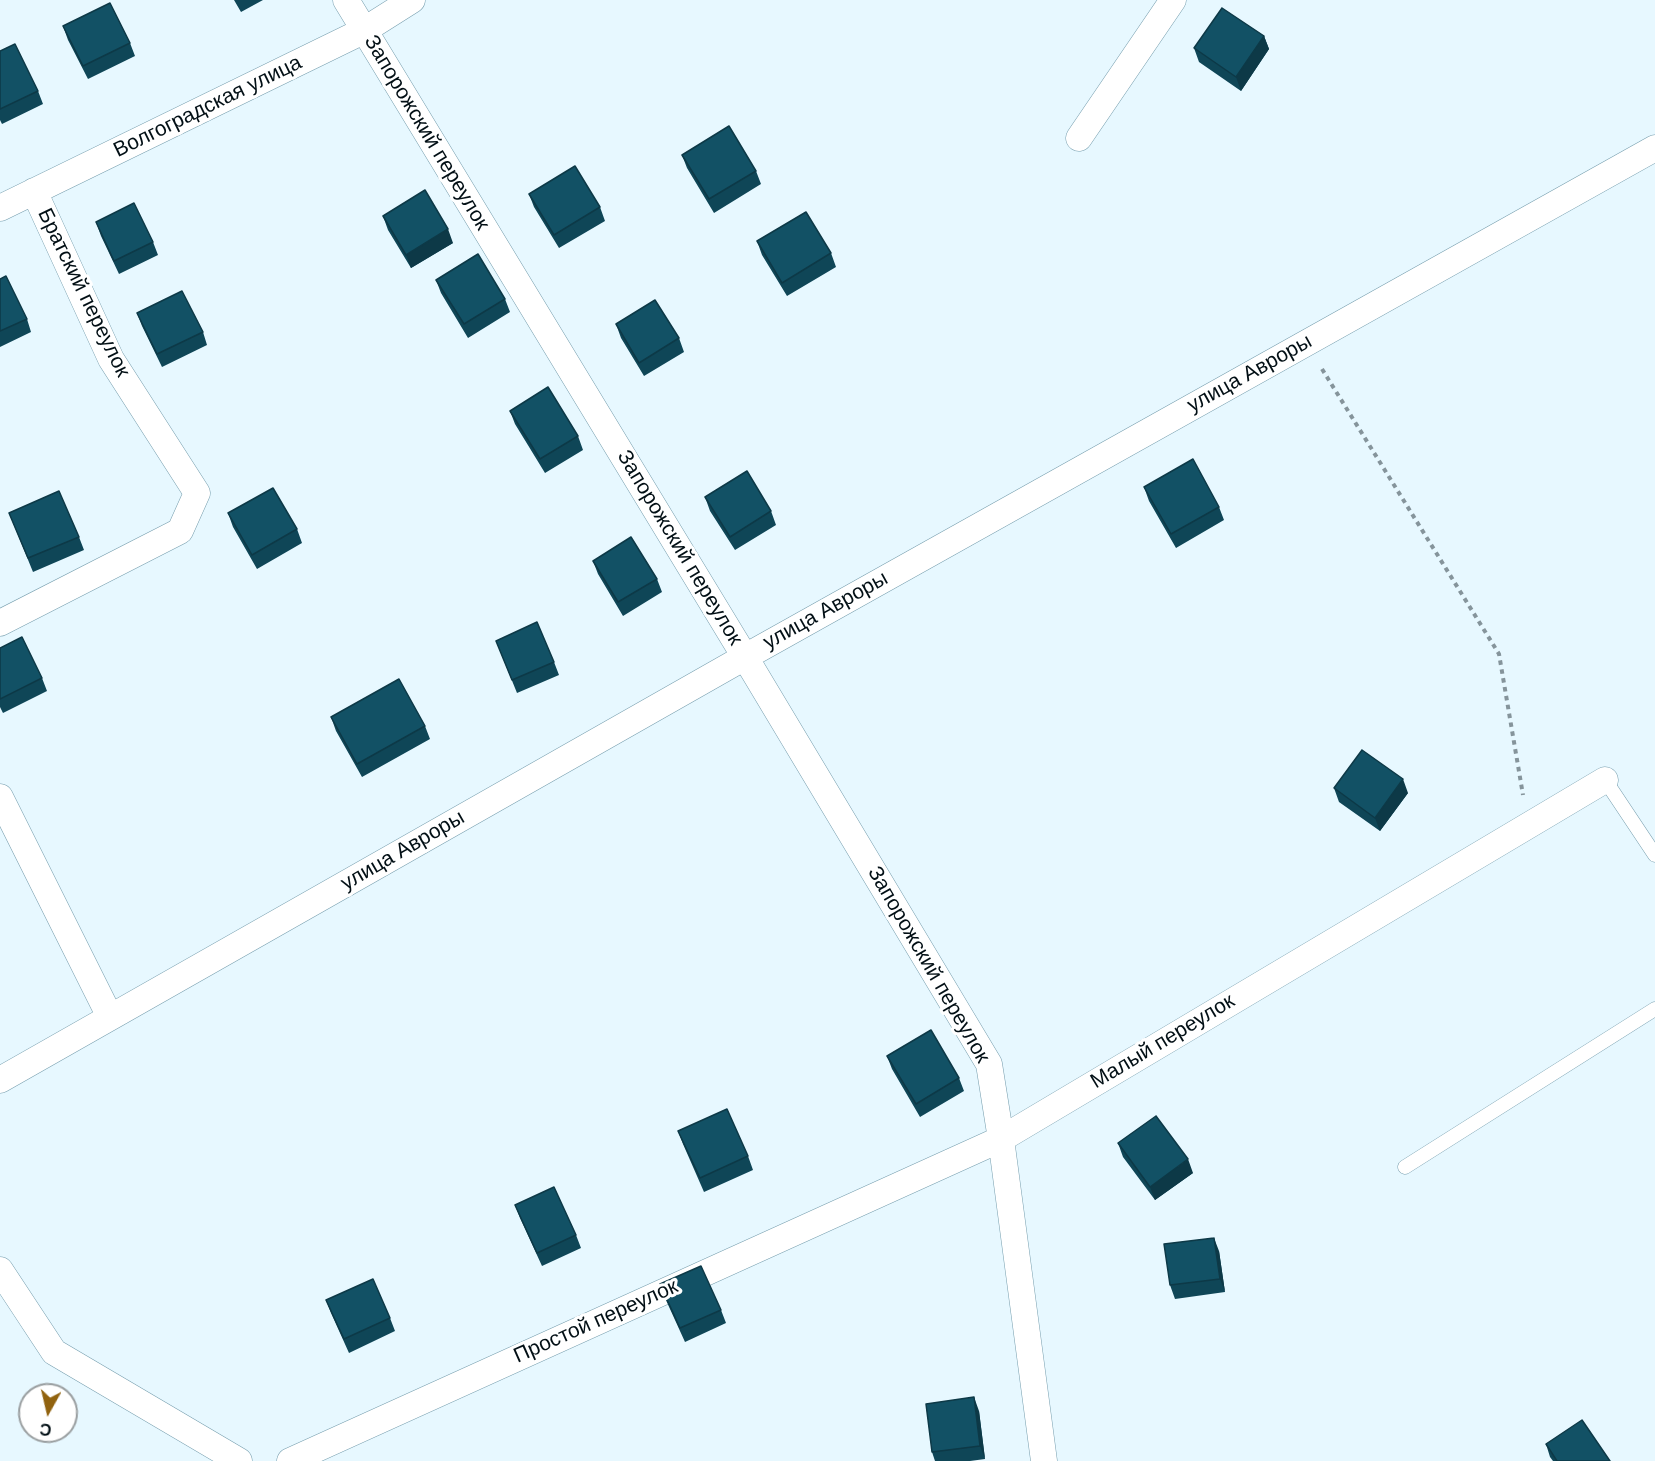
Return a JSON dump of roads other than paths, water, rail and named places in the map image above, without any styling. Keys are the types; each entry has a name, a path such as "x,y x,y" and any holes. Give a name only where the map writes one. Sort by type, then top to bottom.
{"street":[{"name":"Запорожский переулок","path":"346,0 746,657 989,1064 1001,1139"},
{"name":"Волгоградская улица","path":"0,208 363,31 412,0"},
{"path":"1079,138 1173,0"},
{"name":"улица Авроры","path":"0,1080 746,657 1655,148"},
{"name":"Братский переулок","path":"0,623 180,531 197,493 111,359 34,191"},
{"name":"Малый переулок","path":"1001,1139 1605,780"},
{"path":"0,797 110,1017"},
{"path":"1001,1139 1044,1461"},
{"name":"Простой переулок","path":"290,1461 1001,1139"},
{"path":"0,1270 54,1352 238,1461"}],"lane":[{"path":"1605,780 1655,855"},
{"path":"1405,1167 1655,1009"}]}
